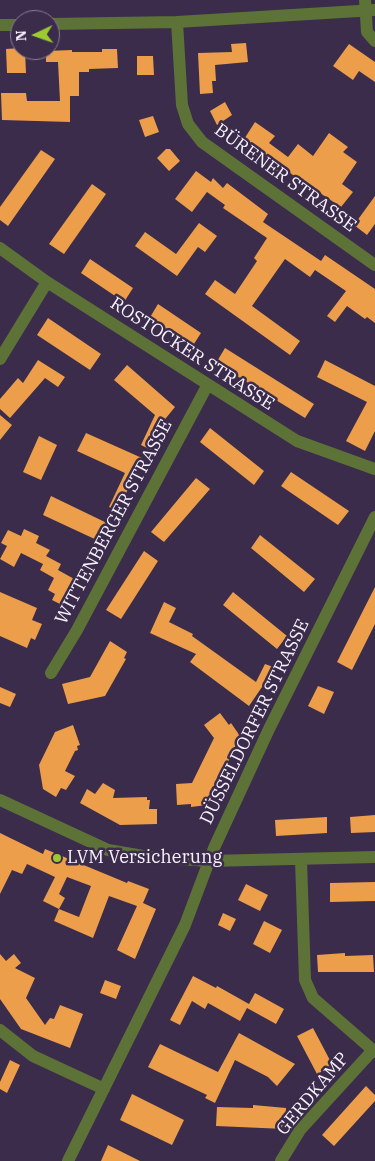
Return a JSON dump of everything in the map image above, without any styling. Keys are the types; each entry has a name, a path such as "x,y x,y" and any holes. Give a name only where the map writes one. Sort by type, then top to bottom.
{"street":[{"path":"60,24 178,22 368,7 367,32 375,42"},
{"name":"BÜRENER STRASSE","path":"178,22 182,105 188,124 202,142 375,265"},
{"name":"ROSTOCKER STRASSE","path":"0,248 47,282 297,442 375,469"},
{"path":"0,359 47,282"},
{"name":"WITTENBERGER STRASSE","path":"51,674 77,630 207,386"},
{"name":"DÜSSELDORFER STRASSE","path":"68,1161 185,925 209,860 267,733 375,517"},
{"path":"0,800 108,850 149,857 209,860 300,860 375,857"},
{"path":"300,860 305,980 313,998 374,1051"},
{"path":"0,1030 33,1056 104,1089"},
{"name":"GERDKAMP","path":"282,1161 300,1130 374,1051"}],"building":[{"path":"246,43 248,62 215,65 216,81 212,81 213,93 200,94 198,53 232,52 231,44"},
{"path":"349,44 375,62 375,82 359,71 353,80 333,66"},
{"path":"6,49 10,49 10,60 25,60 26,73 7,73"},
{"path":"102,49 117,49 118,68 89,69 89,72 79,72 79,96 70,96 70,122 2,120 1,93 26,93 27,101 60,101 58,62 46,62 46,60 60,60 60,50 102,52"},
{"path":"137,56 153,56 154,75 137,75"},
{"path":"225,102 232,115 217,125 210,111"},
{"path":"153,116 159,132 145,137 139,120"},
{"path":"255,122 275,136 269,143 288,157 298,144 313,156 329,133 348,147 343,152 357,162 342,184 353,192 341,207 284,169 280,174 241,144"},
{"path":"166,149 170,149 180,161 169,171 157,158"},
{"path":"41,150 55,159 8,226 0,220 0,207"},
{"path":"196,171 211,182 213,178 223,188 227,183 268,214 263,222 321,261 325,255 375,289 375,323 367,317 365,319 347,306 335,322 327,316 346,291 315,270 310,277 285,259 252,306 300,341 290,355 205,294 215,280 235,294 257,261 254,258 267,238 223,208 225,205 207,192 192,212 175,199"},
{"path":"92,184 106,194 64,254 49,244"},
{"path":"375,196 375,224 367,235 354,225"},
{"path":"199,223 217,236 205,252 198,247 177,276 135,246 145,232 176,254"},
{"path":"90,259 133,288 124,302 81,273"},
{"path":"158,304 201,333 192,347 149,319"},
{"path":"48,318 101,354 90,370 37,335"},
{"path":"225,348 314,404 305,418 216,363"},
{"path":"38,360 65,377 58,387 45,378 10,418 0,409 0,399 18,378 23,383"},
{"path":"325,360 375,386 375,431 365,451 346,441 367,402 317,377"},
{"path":"127,365 175,407 157,429 160,430 151,450 141,445 155,415 114,380"},
{"path":"0,415 12,425 0,440"},
{"path":"210,428 264,471 254,485 200,442"},
{"path":"86,433 142,458 118,511 109,507 125,473 77,451"},
{"path":"39,436 57,445 41,480 23,472"},
{"path":"291,472 349,511 338,525 281,486"},
{"path":"196,478 210,489 164,542 151,532"},
{"path":"51,496 109,524 101,542 43,515"},
{"path":"24,529 39,536 36,543 50,550 46,556 61,564 58,570 76,580 70,593 73,594 66,607 52,600 55,594 48,590 54,578 40,570 43,564 21,553 14,567 0,559 7,546 1,543 8,530 21,536"},
{"path":"260,535 315,579 304,592 251,548"},
{"path":"144,551 158,561 121,619 106,610"},
{"path":"375,587 375,624 352,670 337,662"},
{"path":"0,592 37,608 32,620 42,624 35,640 31,638 27,648 0,636"},
{"path":"233,592 287,636 277,649 223,605"},
{"path":"164,602 176,608 169,622 193,634 192,636 256,682 265,664 276,668 266,689 262,687 249,706 190,662 196,654 150,633"},
{"path":"110,641 127,652 124,658 126,659 105,696 68,704 62,684 90,677"},
{"path":"318,686 334,692 324,714 308,706"},
{"path":"0,687 16,694 10,707 0,703"},
{"path":"220,713 229,725 231,723 240,736 224,771 207,805 191,807 191,804 177,805 176,784 192,783 214,738 204,725"},
{"path":"73,725 80,745 77,746 78,750 75,751 65,771 75,776 66,790 61,788 56,797 43,789 39,765 55,732"},
{"path":"103,783 115,790 113,798 147,797 147,800 150,800 149,809 157,809 157,824 120,825 80,803 87,789 95,794"},
{"path":"375,815 375,832 351,833 350,817"},
{"path":"327,817 327,833 276,836 275,820"},
{"path":"0,833 43,854 45,849 127,883 128,881 149,889 143,903 156,909 135,959 117,950 137,906 109,896 93,938 54,921 59,909 43,901 55,877 27,864 22,874 12,870 0,894","holes":["67,877 91,886 79,917 59,909 65,898 59,894"]},
{"path":"375,882 375,901 330,902 330,883"},
{"path":"246,884 268,895 260,911 238,900"},
{"path":"223,913 236,919 230,931 218,925"},
{"path":"264,921 282,930 270,953 253,944"},
{"path":"345,953 345,956 373,955 374,972 318,972 317,955"},
{"path":"0,954 6,961 14,954 21,963 15,968 35,978 26,998 45,1025 50,1018 54,1019 60,1005 83,1014 70,1048 21,1029 0,999"},
{"path":"193,976 216,988 217,986 249,1004 255,993 284,1009 276,1024 247,1008 240,1021 208,1003 205,1009 192,1001 180,1025 170,1020"},
{"path":"105,980 121,986 116,999 100,993"},
{"path":"313,1028 333,1066 317,1074 297,1036"},
{"path":"239,1033 295,1064 277,1086 268,1077 235,1060 215,1103 205,1098 207,1095 148,1067 160,1044 218,1072"},
{"path":"10,1060 20,1065 7,1093 0,1089 0,1082"},
{"path":"366,1086 375,1095 375,1101 334,1146 322,1135"},
{"path":"132,1094 184,1120 172,1145 120,1120"},
{"path":"253,1105 286,1108 285,1129 216,1126 217,1107 253,1108"},
{"path":"108,1145 140,1161 101,1161"}],"place":[{"name":"LVM Versicherung","path":"57,858"}]}
